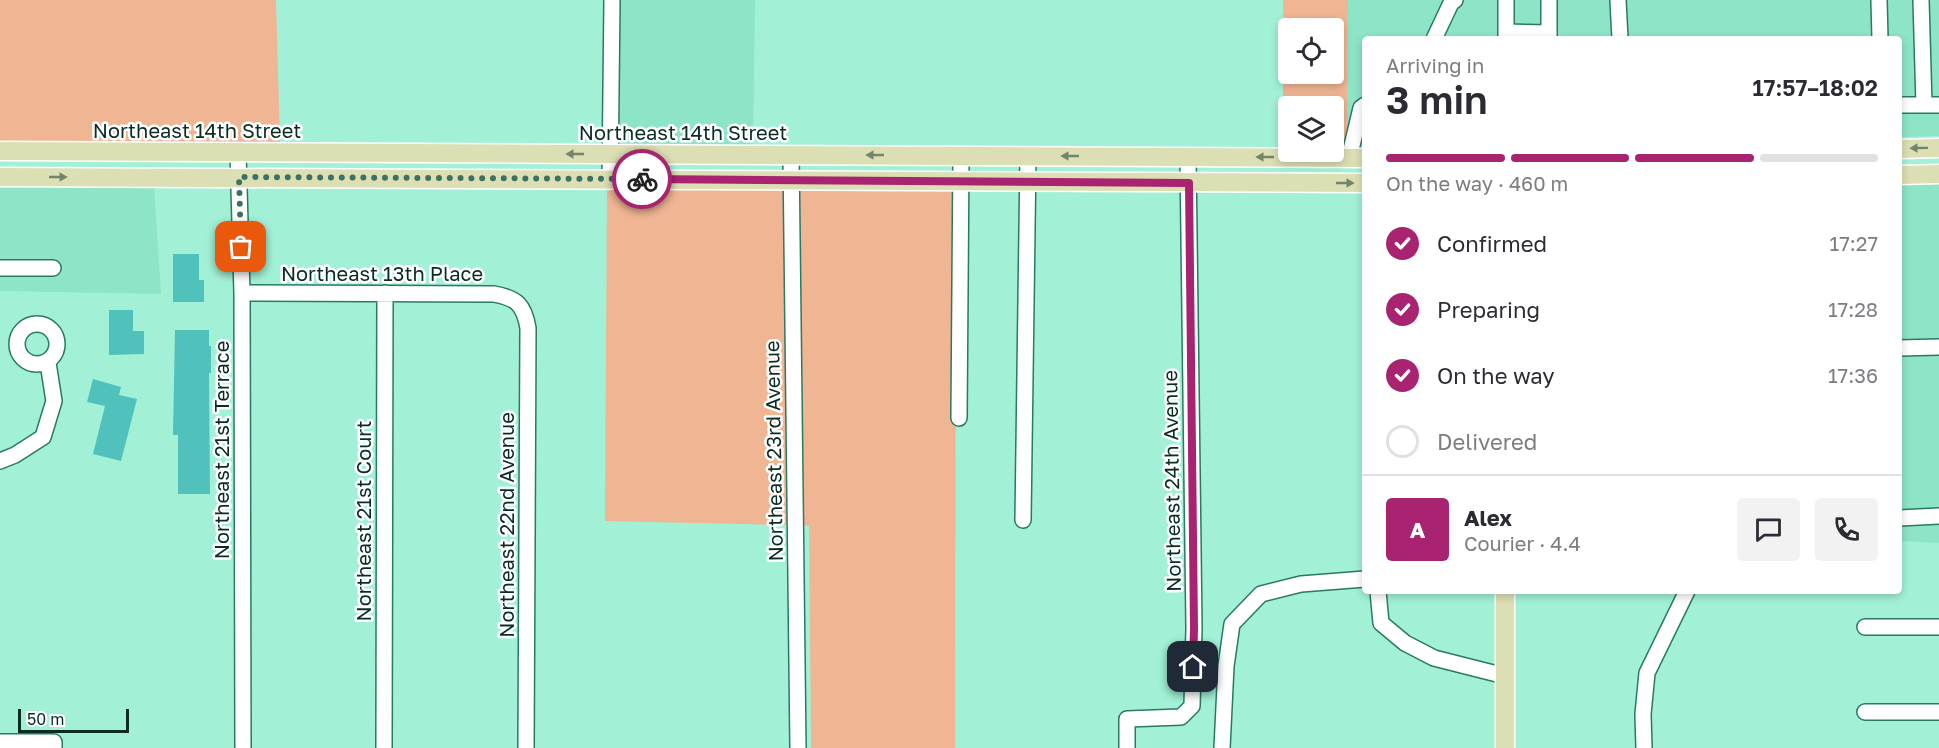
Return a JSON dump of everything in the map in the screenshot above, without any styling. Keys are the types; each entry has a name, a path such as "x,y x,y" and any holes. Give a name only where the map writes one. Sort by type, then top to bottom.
{"main road":[{"path":"1902,149 1939,148"},
{"name":"Northeast 14th Street","path":"0,151 1357,158"},
{"path":"1902,175 1939,174"},
{"path":"0,177 1362,183"},
{"path":"1505,594 1505,748"}],"street":[{"path":"610,179 612,0"},
{"path":"1435,36 1450,3 1455,0"},
{"path":"1506,0 1506,36 1549,36 1549,0"},
{"path":"1618,0 1620,36"},
{"path":"1879,0 1880,36"},
{"path":"1902,105 1931,105 1921,0"},
{"path":"1357,158 1362,107"},
{"name":"Northeast 21st Terrace","path":"238,153 242,293 243,748"},
{"name":"Northeast 23rd Avenue","path":"791,154 798,748"},
{"path":"959,418 961,155"},
{"path":"1023,520 1028,156"},
{"name":"Northeast 24th Avenue","path":"1127,748 1127,719 1181,717 1192,706 1194,628 1188,157"},
{"path":"0,268 53,268"},
{"name":"Northeast 13th Place","path":"242,293 494,294 508,297 519,304"},
{"name":"Northeast 21st Court","path":"384,748 385,293"},
{"name":"Northeast 22nd Avenue","path":"519,304 526,315 528,328 526,748"},
{"path":"1902,348 1939,347"},
{"path":"0,461 15,455 43,437 54,401 48,363"},
{"path":"1902,518 1939,516"},
{"path":"1222,748 1226,666 1233,624 1261,594 1301,584 1362,579"},
{"path":"1378,594 1381,623 1406,643 1434,658 1505,676"},
{"path":"1644,748 1643,714 1647,673 1686,594"},
{"path":"1865,627 1939,627"},
{"path":"1865,712 1939,712"},
{"path":"0,742 54,742 54,748"}],"shaded area":[{"path":"0,0 276,0 280,144 0,143"},
{"path":"619,0 755,0 753,146 618,145"},
{"path":"1283,0 1348,0 1347,145 1344,145 1344,96 1283,96 1283,84 1344,84 1344,18 1283,18"},
{"path":"1348,0 1498,0 1498,36 1362,36 1362,145 1347,145"},
{"path":"1515,0 1939,0 1939,136 1902,137 1902,36 1514,36"},
{"path":"1939,183 1939,543 1902,541 1902,184"},
{"path":"0,185 154,186 161,294 0,291"},
{"path":"607,188 784,189 788,525 605,521"},
{"path":"799,189 956,190 955,748 811,748 809,526 803,525"}],"building":[{"path":"173,254 199,254 199,280 204,280 204,302 173,302"},
{"path":"109,310 133,310 133,331 144,331 144,354 109,355"},
{"path":"175,330 209,330 209,346 211,346 211,373 209,373 210,494 178,494 178,435 173,435"},
{"path":"93,379 121,387 119,395 137,399 121,461 93,454 105,406 87,402"}],"way so far":[{"path":"241,247 239,177 642,179"}],"route":[{"path":"642,179 1189,183 1193,667"}]}
